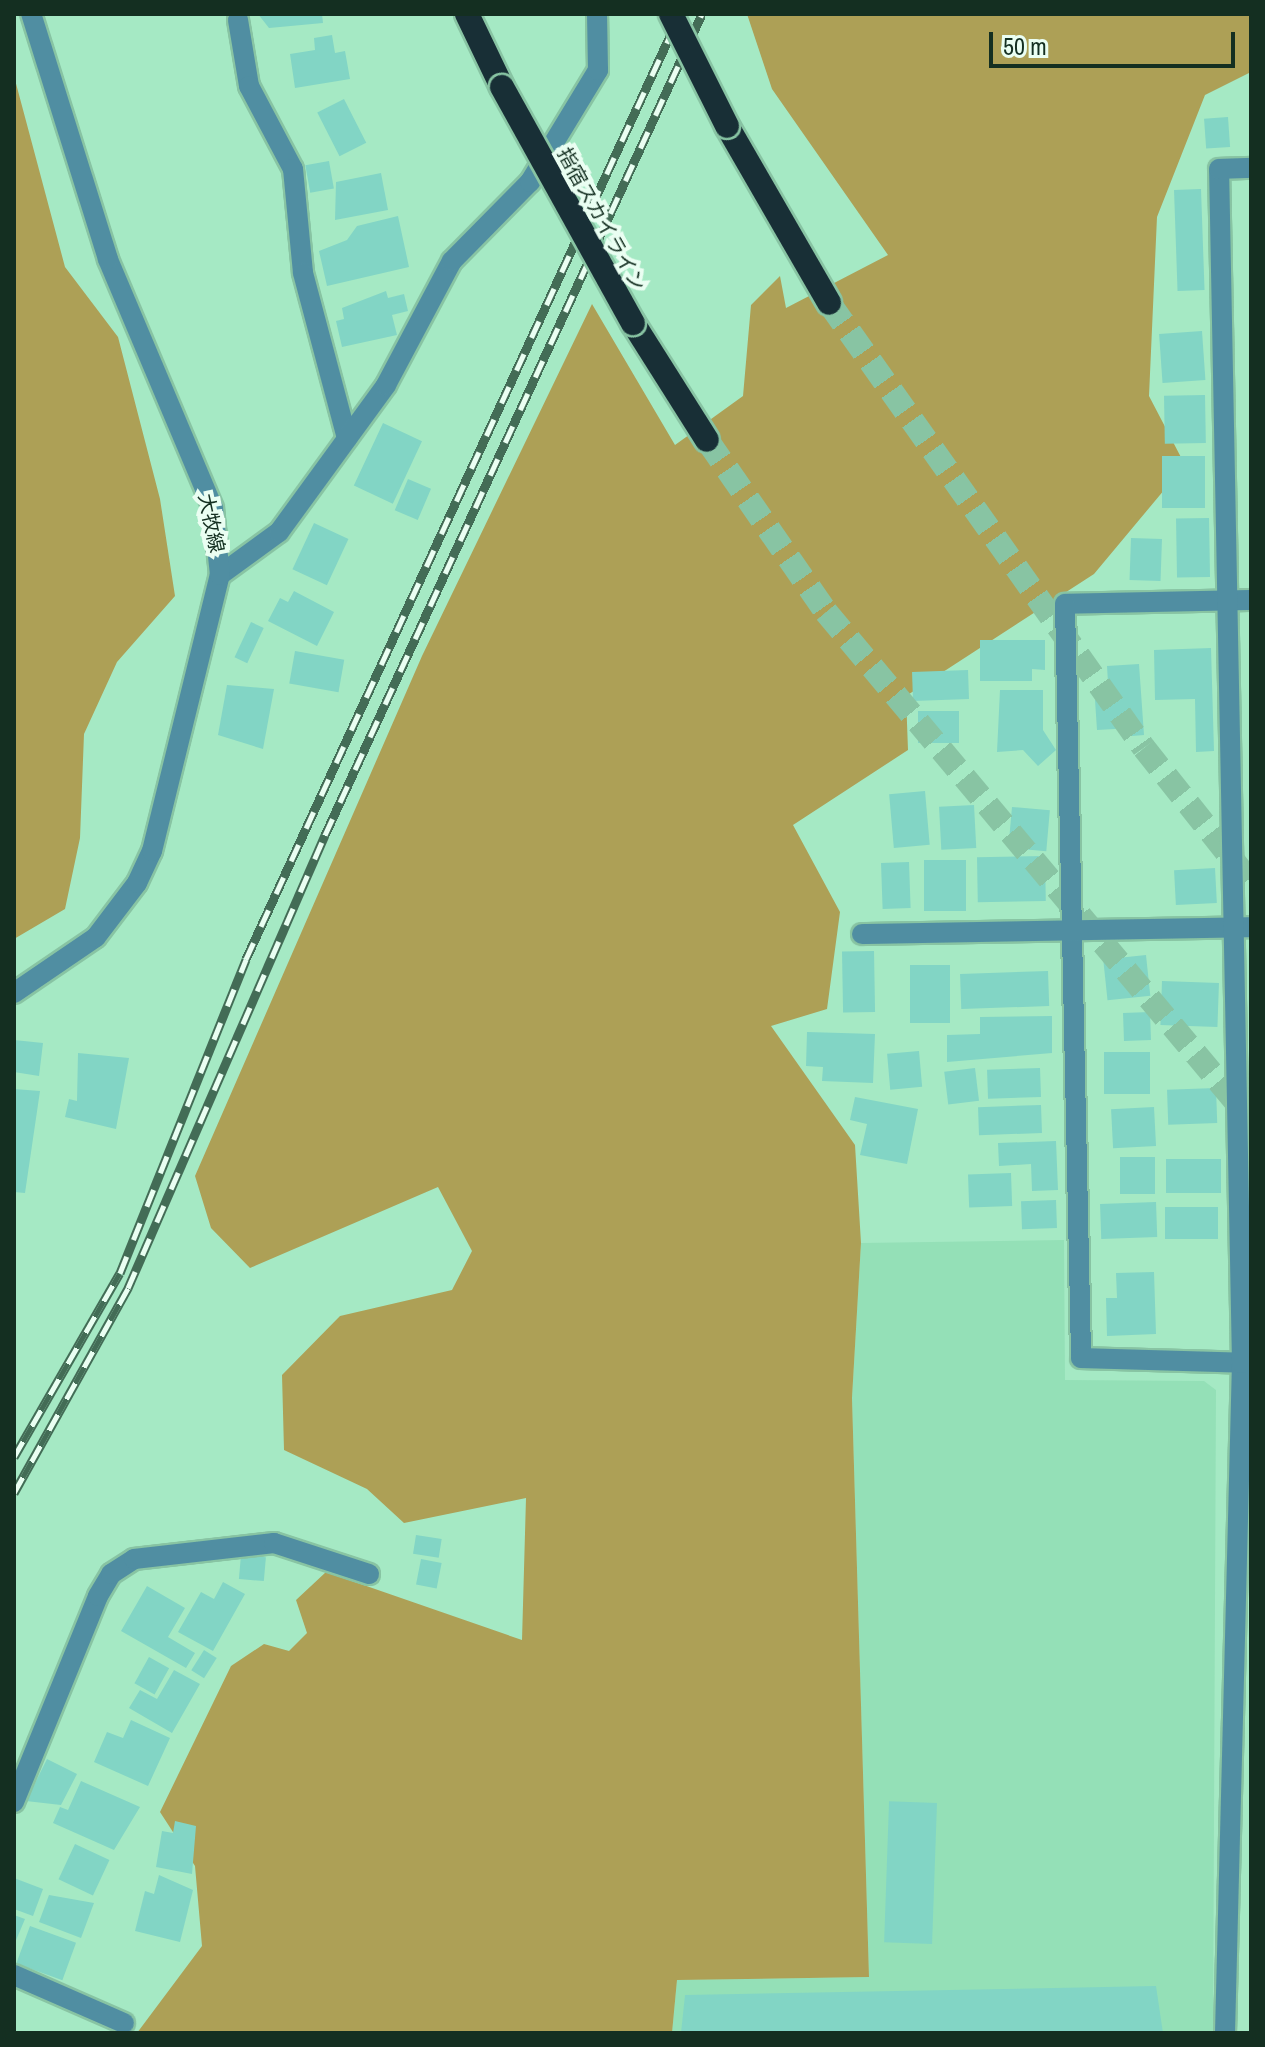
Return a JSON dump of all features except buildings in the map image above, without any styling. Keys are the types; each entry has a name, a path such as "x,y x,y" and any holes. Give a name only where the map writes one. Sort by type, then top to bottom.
{"highway":[{"name":"指宿スカイライン","path":"467,14 502,87 633,323 707,440"},
{"path":"671,14 727,126 829,303"}],"street":[{"name":"大牧線","path":"14,993 96,937 137,883 152,851 220,575 213,508 108,259 31,14"},
{"path":"220,575 279,532 386,385 452,261 530,182 598,70 597,14"},
{"path":"238,20 249,86 293,169 303,273 347,438"},
{"path":"1225,2033 1246,1363 1246,1229 1244,927 1229,601 1219,169 1251,168"},
{"path":"1246,1363 1081,1358 1065,604 1251,600"},
{"path":"862,934 1244,927"},
{"path":"14,1802 98,1596 111,1574 134,1559 274,1543 369,1574"},
{"path":"14,1975 124,2023"}],"shaded area":[{"path":"747,14 1251,14 1251,72 1205,95 1157,217 1149,396 1185,465 1094,574 906,696 908,750 793,825 840,912 827,1009 771,1026 855,1145 861,1243 852,1398 869,1977 677,1980 672,2033 137,2033 202,1946 195,1866 160,1812 231,1666 264,1644 289,1651 307,1633 296,1600 326,1572 522,1640 526,1498 404,1523 367,1489 284,1450 282,1375 340,1316 452,1290 472,1251 438,1187 250,1268 211,1228 195,1176 422,656 592,304 675,445 743,396 751,305 780,276 786,308 888,255 772,89"},
{"path":"14,76 65,267 118,337 160,499 175,596 117,662 84,734 80,838 65,909 14,939"},
{"path":"1064,1240 1065,1380 1204,1381 1216,1390 1213,2033 672,2033 677,1980 869,1977 852,1398 861,1243"}],"tunnel":[{"path":"829,303 1144,748 1251,883"},
{"path":"707,440 826,612 1251,1120"}],"railway":[{"path":"14,1457 120,1273 246,959 680,14"},
{"path":"14,1493 128,1288 325,835 702,14"}]}
